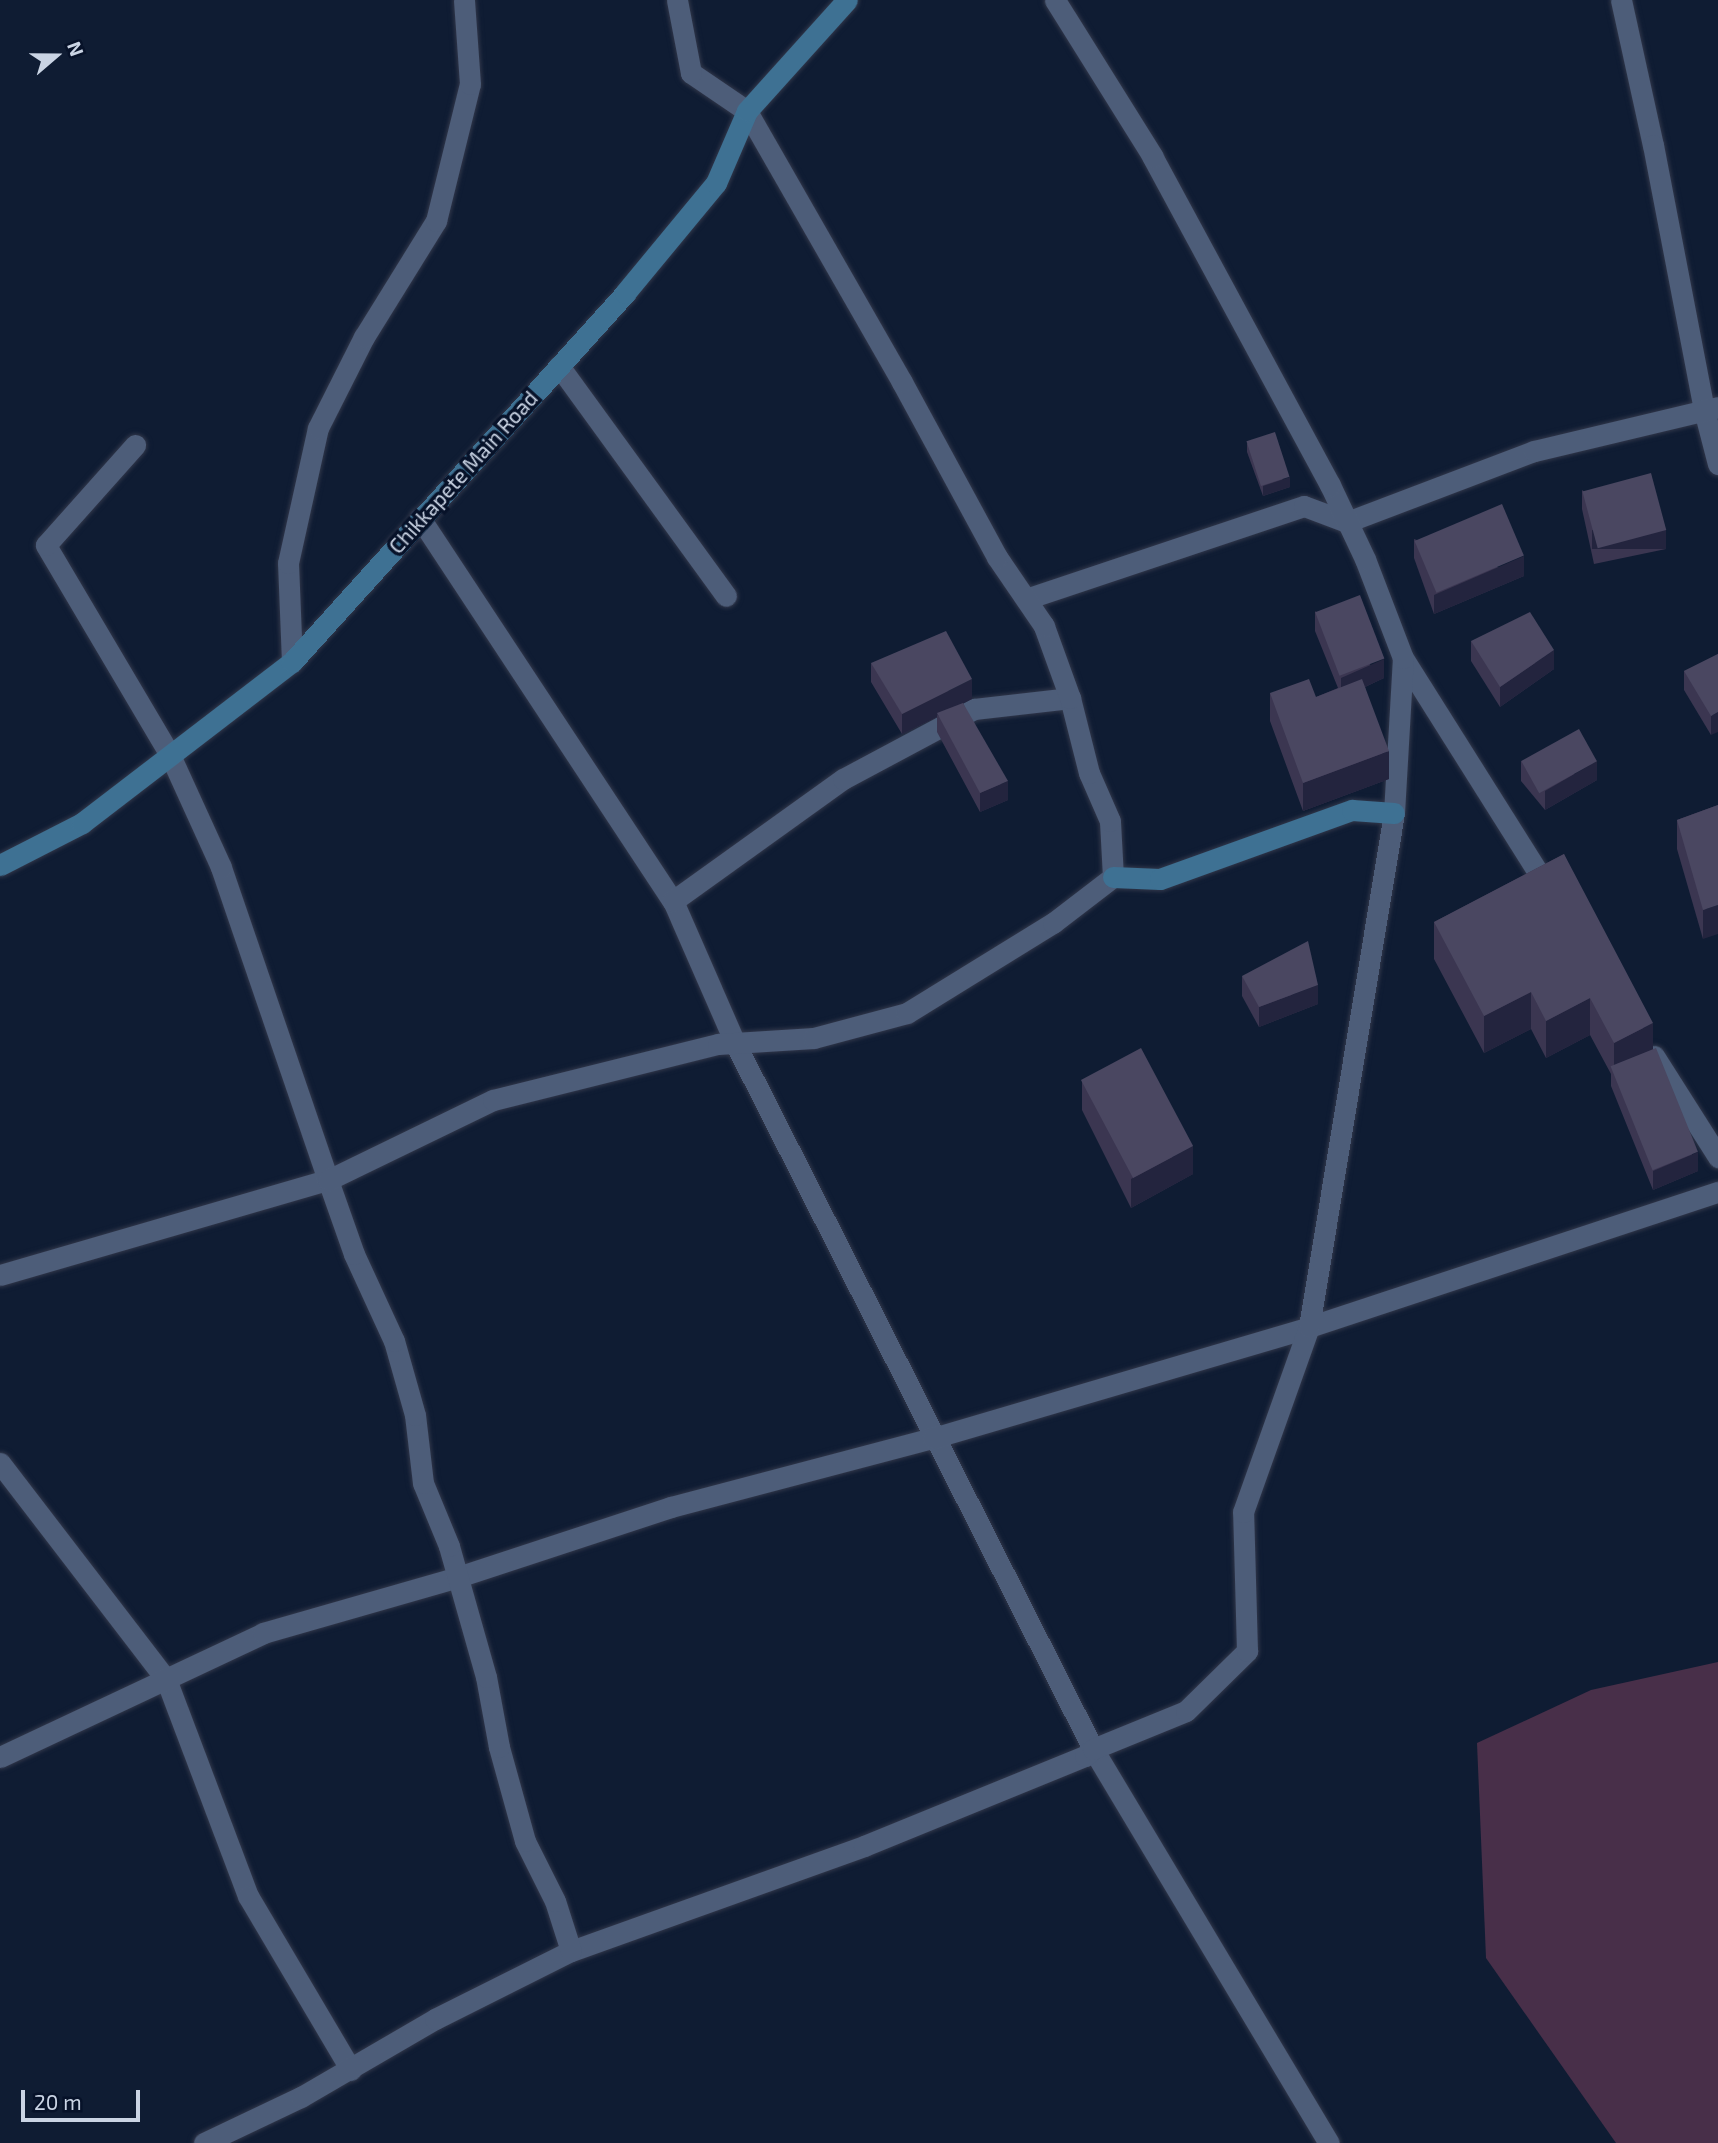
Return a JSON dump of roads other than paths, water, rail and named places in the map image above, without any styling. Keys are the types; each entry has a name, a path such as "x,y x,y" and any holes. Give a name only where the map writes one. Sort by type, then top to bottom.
{"street":[{"path":"292,662 288,563 318,428 364,337 436,221 470,84 464,0"},
{"path":"677,0 691,73 747,111 902,382 997,557 1044,626 1070,698 1089,773 1110,821 1113,877"},
{"name":"Chikkapete Main Road","path":"0,865 82,823 292,662 625,293 716,183 747,111 847,0"},
{"path":"1055,0 1153,157 1330,485 1403,658 1564,913"},
{"path":"1621,0 1711,409 1718,464"},
{"path":"559,366 726,596"},
{"path":"1026,599 1304,506 1347,522 1534,451 1711,409"},
{"path":"135,445 46,545 170,755 221,867 354,1254 394,1342 415,1415 423,1483 449,1546 486,1677 499,1748 525,1841 555,1901 571,1951"},
{"path":"421,518 673,901 735,1043 1093,1749 1329,2143"},
{"path":"204,2143 351,2070 435,2019 571,1951 864,1846 1085,1756 1093,1749 1186,1711 1247,1651 1243,1512 1309,1327 1394,813 1403,658"},
{"path":"673,901 843,779 974,709 1070,698"},
{"path":"0,1275 328,1180 494,1100 718,1044 814,1038 906,1013 1053,923 1113,877 1160,879 1352,810 1394,813"},
{"path":"1645,1041 1718,1157"},
{"path":"0,1757 263,1633 457,1577 671,1507 933,1438 1309,1327 1718,1192"},
{"path":"0,1464 166,1679 248,1896 351,2070"}]}
